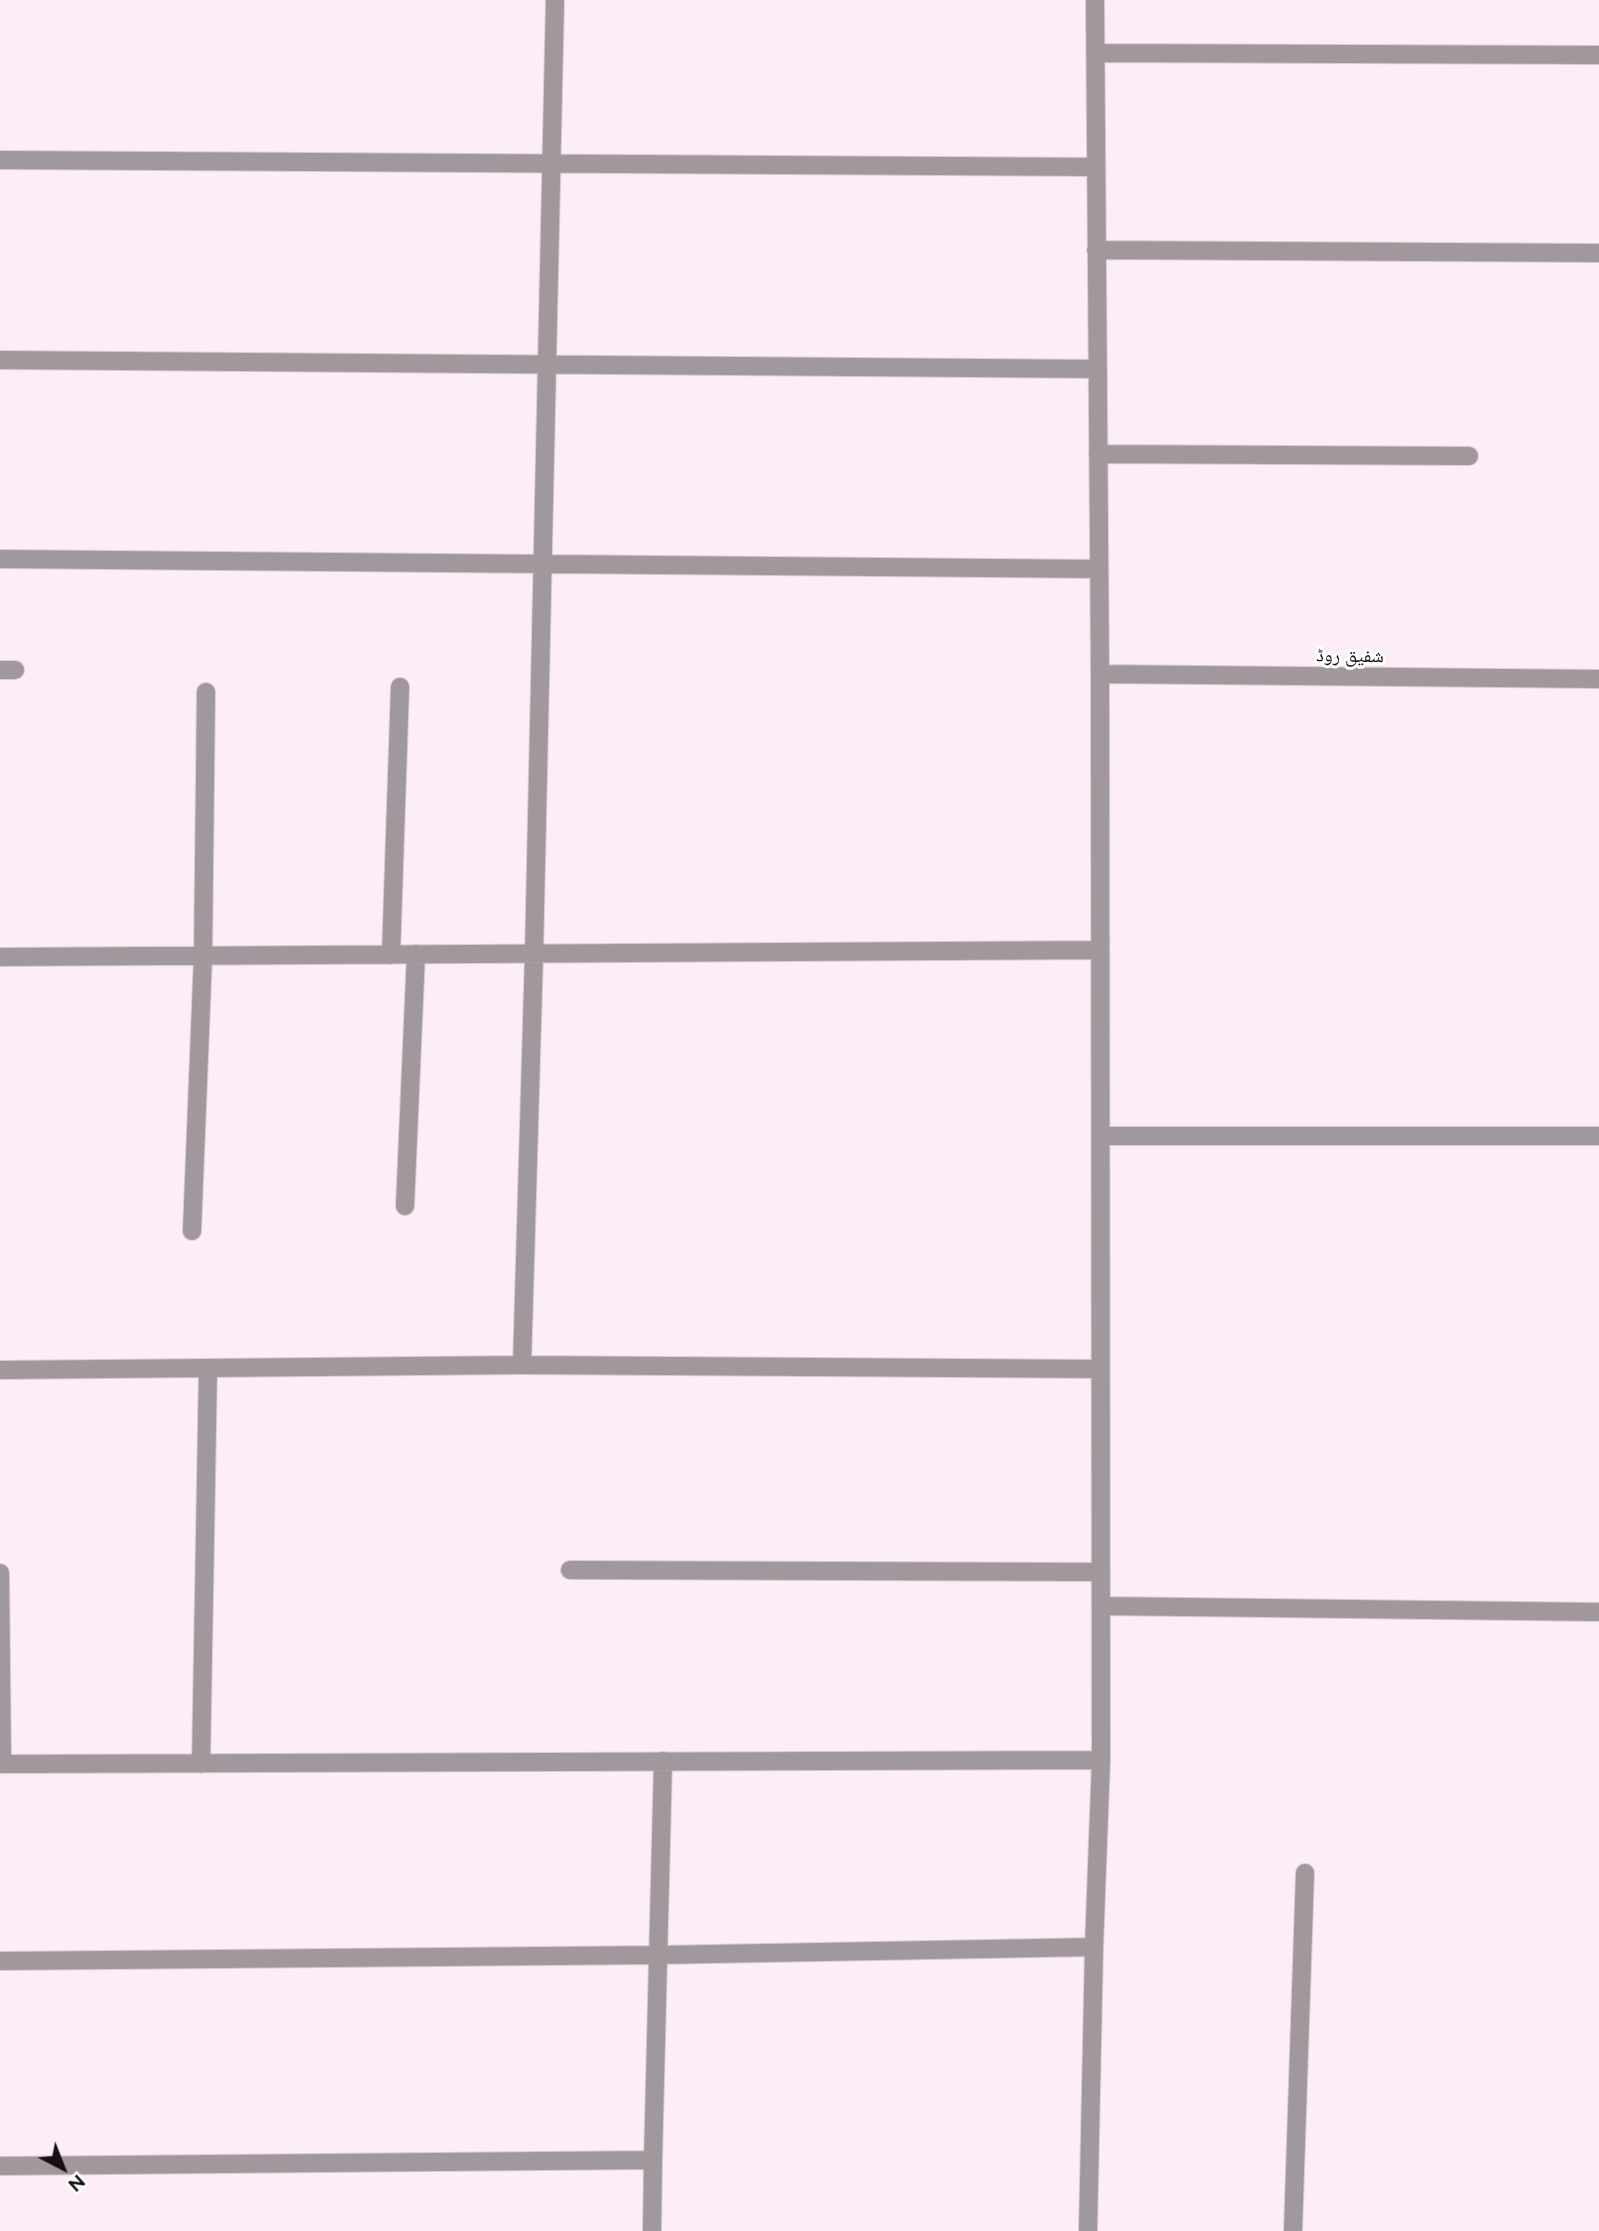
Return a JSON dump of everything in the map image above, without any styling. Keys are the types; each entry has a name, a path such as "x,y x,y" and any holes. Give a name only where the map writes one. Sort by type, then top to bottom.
{"street":[{"path":"522,1365 555,0"},
{"path":"1088,2231 1101,1760 1100,674 1095,0"},
{"path":"1095,52 1599,55"},
{"path":"0,160 1096,167"},
{"path":"1096,250 1599,253"},
{"path":"0,360 1098,369"},
{"path":"1098,454 1469,456"},
{"path":"0,559 1099,569"},
{"name":"شفیق روڈ","path":"1100,674 1599,679"},
{"path":"391,955 400,687"},
{"path":"192,1231 203,956 206,692"},
{"path":"0,957 1100,950"},
{"path":"405,1206 416,954"},
{"path":"1101,1136 1599,1136"},
{"path":"0,1370 522,1365 1100,1368"},
{"path":"201,1764 208,1368"},
{"path":"570,1570 1100,1572"},
{"path":"0,1573 1,1764 1101,1760"},
{"path":"1101,1606 1599,1612"},
{"path":"652,2231 663,1762"},
{"path":"1293,2231 1305,1873"},
{"path":"0,1961 659,1955 1094,1947"},
{"path":"0,2166 653,2160"}]}
